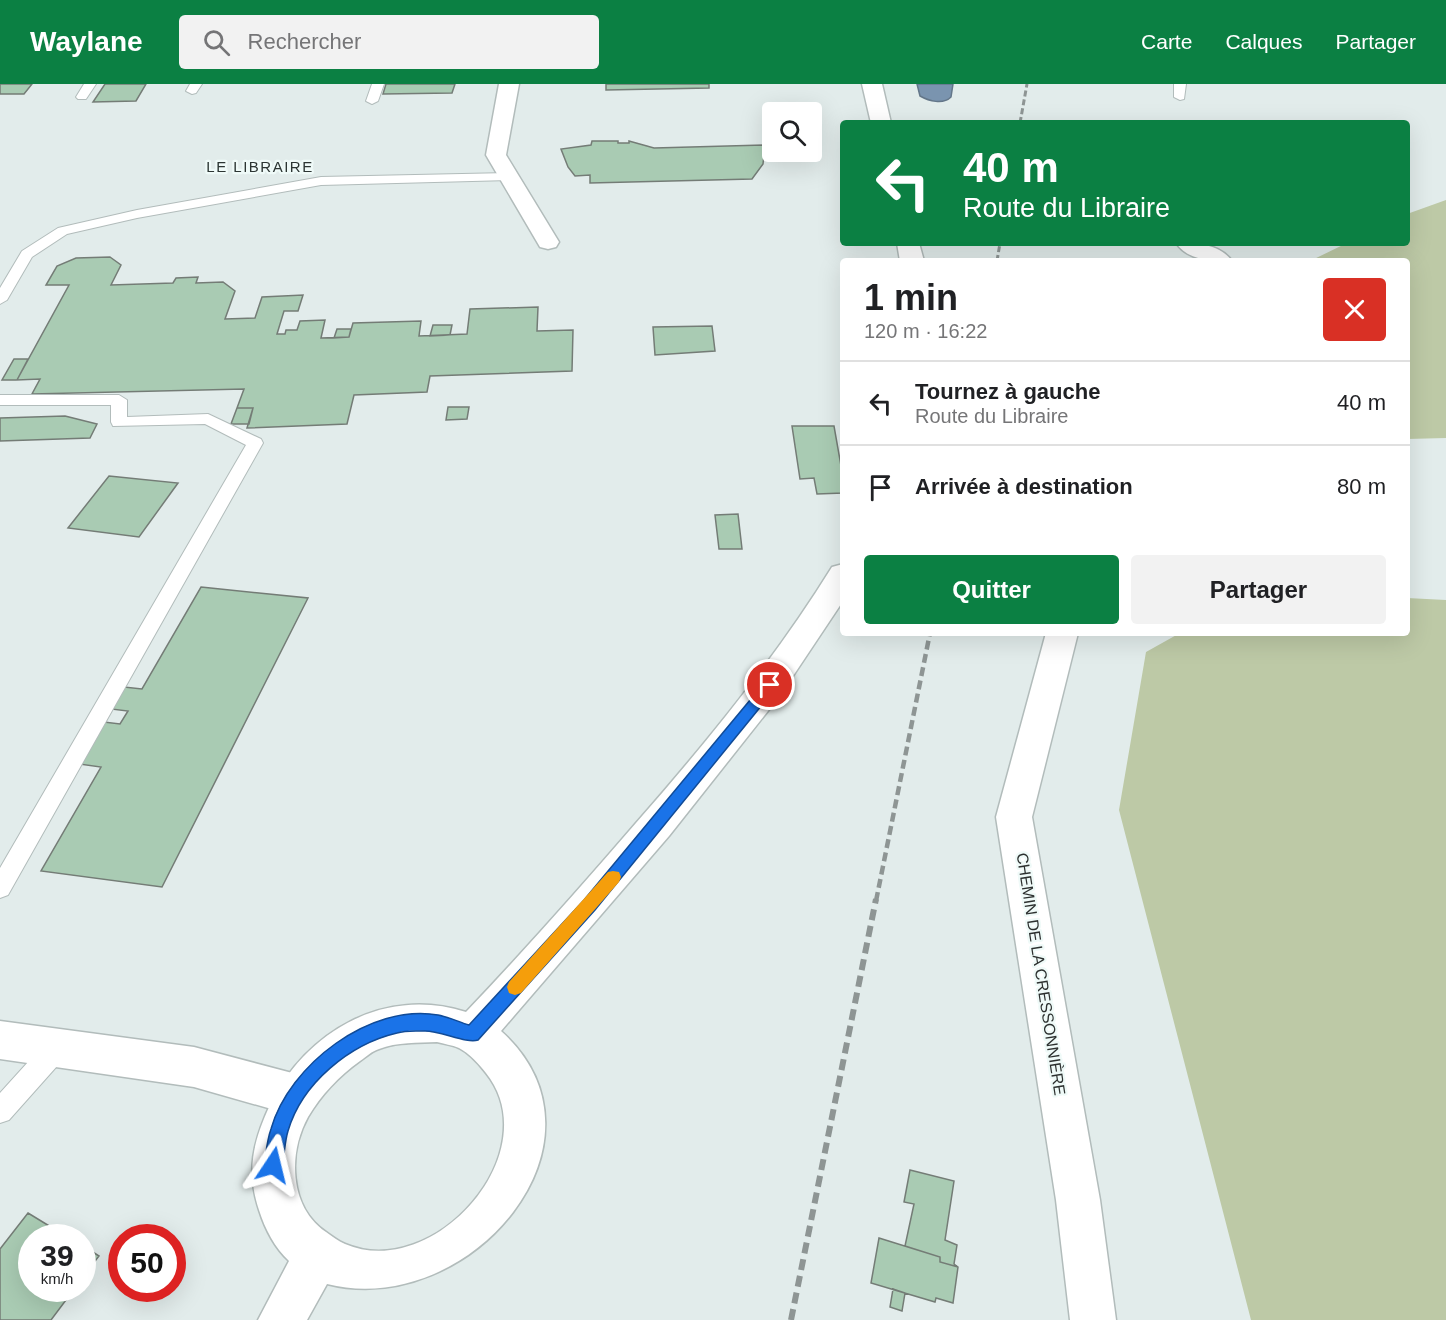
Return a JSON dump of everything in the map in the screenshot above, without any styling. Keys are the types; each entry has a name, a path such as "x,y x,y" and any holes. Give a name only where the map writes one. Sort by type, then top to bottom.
{"street":[{"path":"509,84 496,155 548,242"},
{"path":"872,84 881,120"},
{"path":"1192,246 1214,258"},
{"path":"472,1034 590,905 756,704 824,608 840,580"},
{"name":"CHEMIN DE LA CRESSONNIÈRE","path":"1061,636 1014,817 1078,1200 1093,1320"},
{"path":"437,1023 472,1034 498,1055 518,1083 526,1118 523,1156 508,1194 482,1229 444,1258 399,1273 356,1273 317,1257 292,1232 277,1201 273,1165 279,1129 296,1095 324,1061 360,1037 399,1024 437,1023"},
{"path":"0,1040 194,1067 296,1095"},
{"path":"281,1320 317,1257"}],"lane":[{"path":"82,97 90,84"},
{"path":"372,101 378,84"},
{"path":"1180,84 1180,98"},
{"path":"0,300 27,254 63,231 137,214 321,181 510,177"},
{"path":"0,400 119,400 119,422 208,419 255,443 0,888"},
{"path":"0,1111 57,1048"}],"green space":[{"path":"1446,200 1446,438 1410,439 1410,258 1316,258 1341,246 1410,246 1410,213"},
{"path":"1410,598 1446,600 1446,1320 1251,1320 1119,810 1146,652 1175,636 1410,636"}],"water":[{"path":"917,84 953,84 951,97 940,102 920,96"}],"building":[{"path":"0,84 32,84 24,94 0,94"},
{"path":"105,84 146,84 136,101 93,102"},
{"path":"386,84 455,84 452,93 383,94"},
{"path":"606,84 709,84 709,88 606,90"},
{"path":"592,141 629,143 629,141 654,148 762,145 763,162 752,179 590,183 590,175 575,176 568,167 561,149 591,145"},
{"path":"110,257 121,265 111,285 173,283 176,278 198,277 196,283 223,282 235,291 225,319 255,318 262,297 303,295 298,311 284,311 277,334 285,334 286,330 297,330 300,321 325,320 321,338 349,337 353,323 421,321 419,336 467,334 470,309 538,307 537,331 573,330 572,371 430,376 427,392 354,395 347,424 247,428 253,408 237,408 244,389 32,394 40,379 17,380 69,285 46,285 57,266 76,258"},
{"path":"433,325 452,325 450,335 430,336"},
{"path":"712,326 715,351 655,355 653,327"},
{"path":"337,329 351,329 349,337 334,338"},
{"path":"14,359 28,359 17,380 2,380"},
{"path":"448,407 469,407 467,419 446,420"},
{"path":"237,408 253,408 249,424 231,424"},
{"path":"65,416 97,424 90,438 0,441 0,418"},
{"path":"792,426 834,426 840,460 840,493 817,494 814,478 800,479"},
{"path":"109,476 178,483 139,537 68,528"},
{"path":"738,514 742,549 719,549 715,515"},
{"path":"201,587 308,598 162,887 41,871 101,767 79,764 104,722 120,724 128,711 111,709 124,687 142,689"},
{"path":"910,1170 954,1181 945,1240 957,1245 954,1264 958,1267 940,1262 940,1257 905,1246 914,1204 904,1202"},
{"path":"28,1213 46,1224 19,1224"},
{"path":"18,1226 18,1302 64,1302 51,1320 0,1320 0,1249"},
{"path":"879,1238 940,1257 940,1262 958,1267 953,1303 936,1298 935,1302 871,1283"},
{"path":"893,1289 905,1293 902,1311 890,1307"}],"railway":[{"path":"1021,120 1027,84"},
{"path":"998,258 1000,246"},
{"path":"876,901 929,636"},
{"path":"791,1320 876,899"}],"slow traffic":[{"path":"515,987 613,877"}],"district":[{"name":"LE LIBRAIRE","path":"260,166"}],"route":[{"path":"273,1165 279,1129 296,1095 324,1061 360,1037 399,1024 437,1023 472,1034 590,905 770,685"}]}
